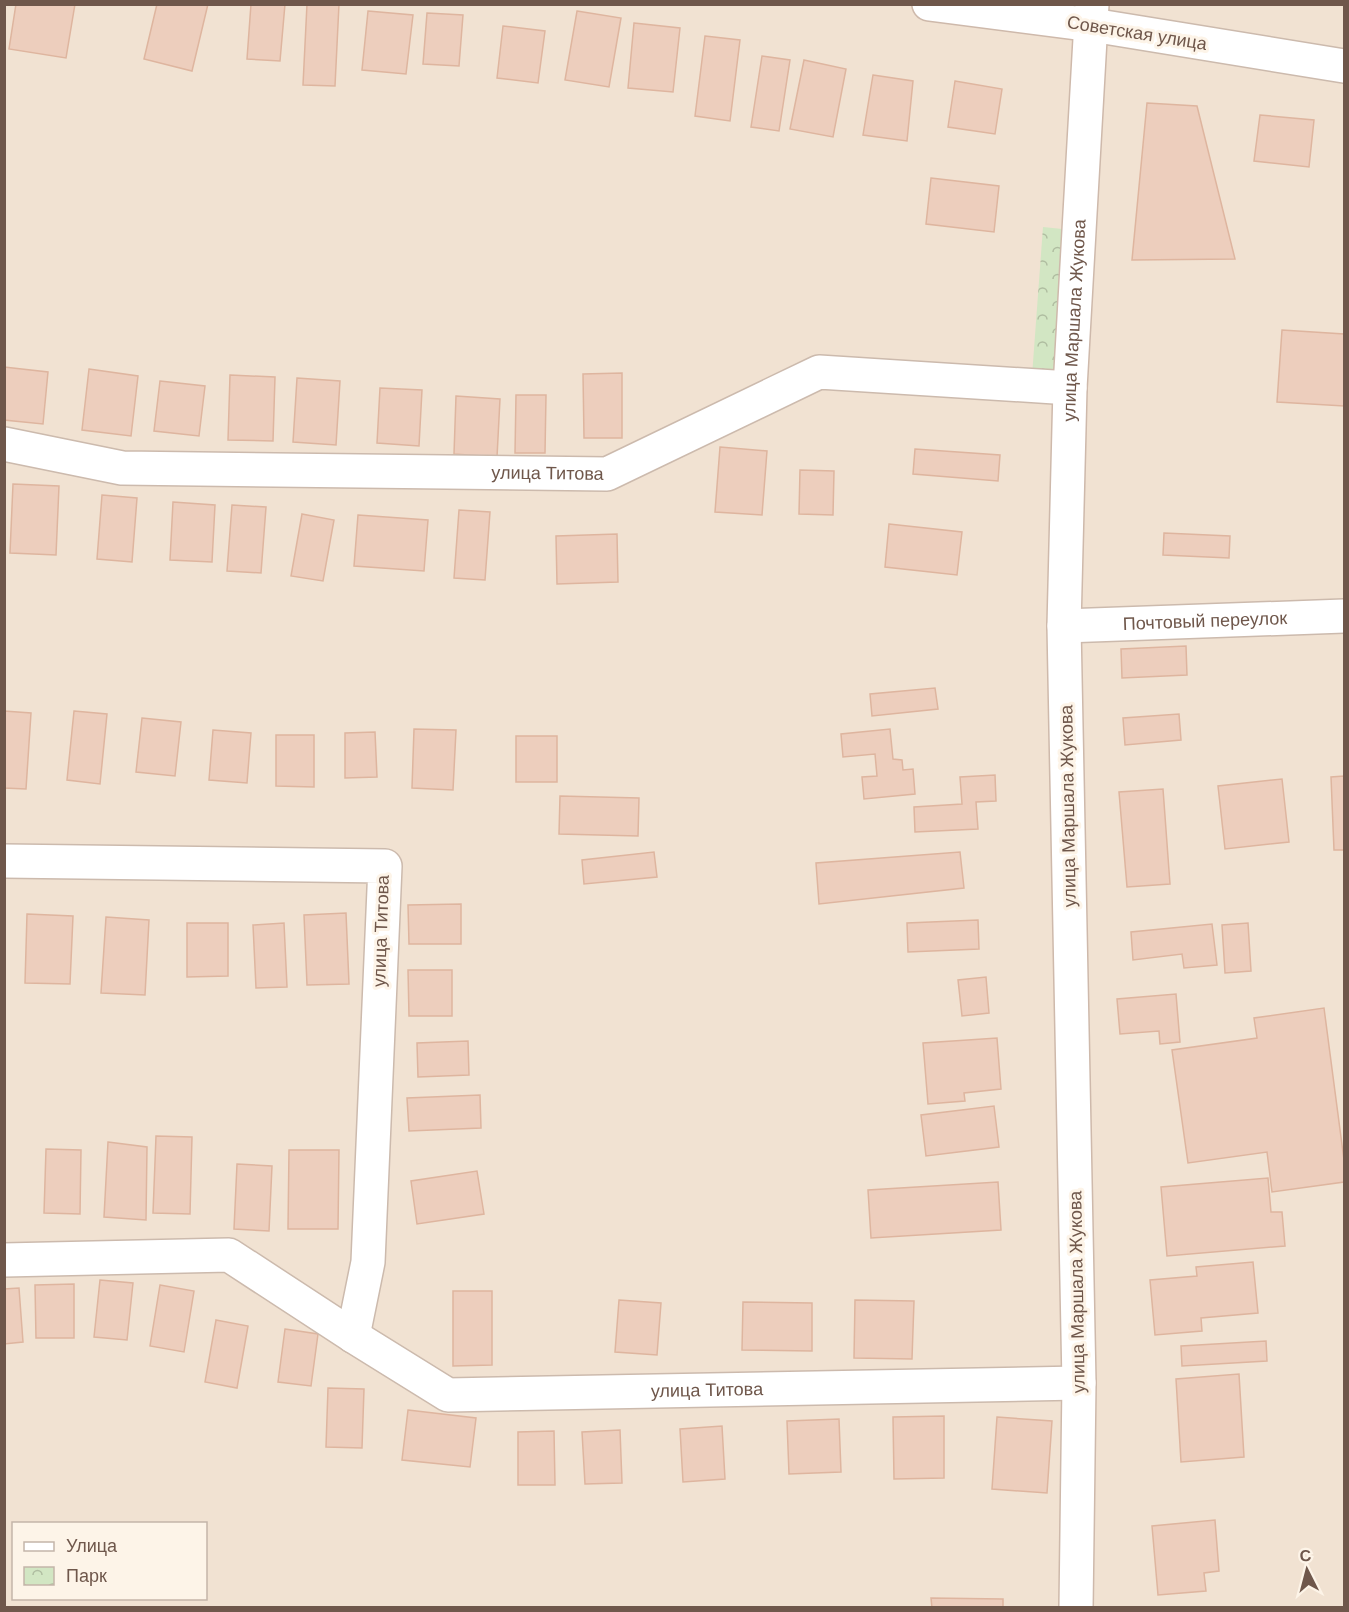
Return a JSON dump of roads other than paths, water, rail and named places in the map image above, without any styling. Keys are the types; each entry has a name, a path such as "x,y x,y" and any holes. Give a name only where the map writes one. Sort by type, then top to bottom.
{"street":[{"name":"Советская улица","path":"929,4 1092,15 1344,66"},
{"name":"улица Маршала Жукова","path":"1076,1608 1079,1383 1064,626 1070,388 1092,15"},
{"name":"улица Титова","path":"4,444 122,468 607,474 819,372 1070,388"},
{"name":"Почтовый переулок","path":"1064,626 1344,616"},
{"name":"улица Титова","path":"4,861 385,866 368,1262 353,1336"},
{"name":"улица Титова","path":"4,1260 229,1255 448,1395 1079,1383"}]}
